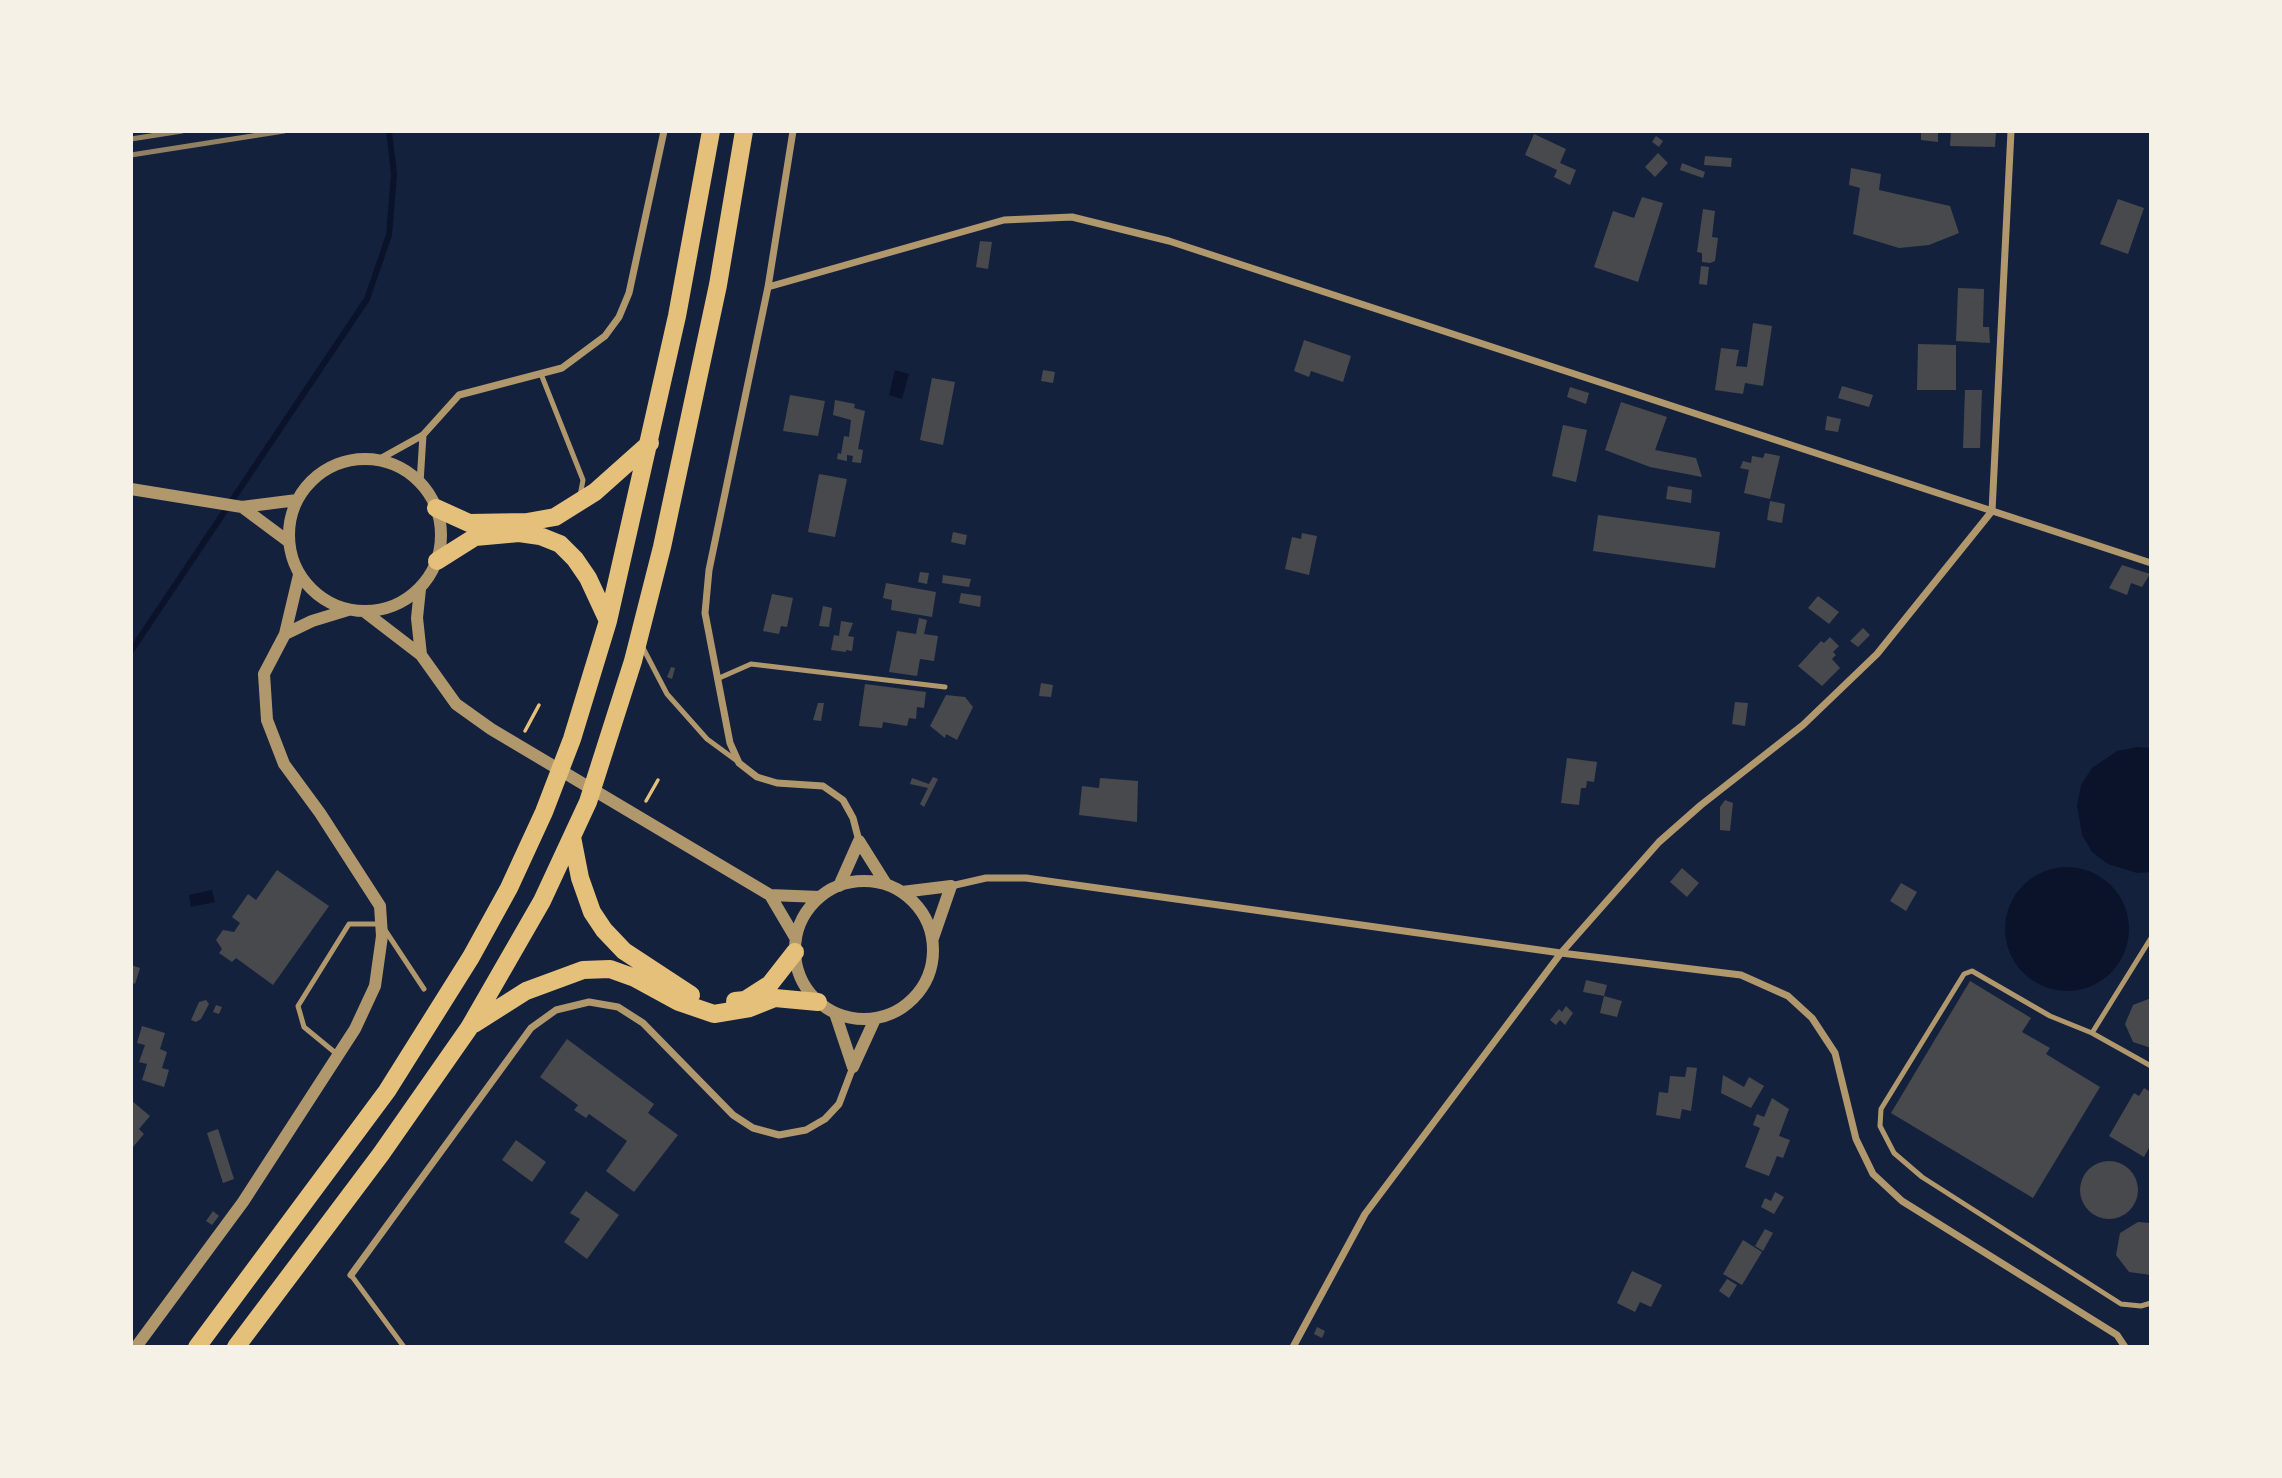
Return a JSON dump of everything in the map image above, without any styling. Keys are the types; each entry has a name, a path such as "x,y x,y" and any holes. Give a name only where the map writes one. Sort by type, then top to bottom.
{"main road":[{"path":"197,1347 387,1091 471,957 509,888 544,812 572,739 608,621 650,443 711,131"},
{"path":"236,1347 382,1154 468,1028 536,912 572,837 606,754 639,639 691,422 719,285 744,131"},
{"path":"436,508 469,523 527,522 555,517 613,478 650,443"},
{"path":"437,561 475,537 519,533 540,536 560,544 575,559 588,578 608,621"},
{"path":"572,837 580,878 592,912 604,930 624,951 705,1002 744,1000 770,984 795,945"},
{"path":"468,1028 509,999 533,987 583,970 610,969 635,978 679,1002 714,1014 750,1009 775,998 818,1002"}],"street":[{"path":"378,460 423,435 459,395 562,368 591,349 619,317 629,293 664,131"},
{"path":"793,131 768,287 709,570 705,613 730,743 739,763 757,777 777,783 823,786 843,800 853,818 859,841 886,884"},
{"path":"1293,1347 1365,1214 1561,953 1659,842 1701,805 1804,726 1877,654 1992,511 2011,131"},
{"path":"768,287 1004,220 1072,217 1183,245 2151,563"},
{"path":"420,483 423,435"},
{"path":"359,459 378,460 401,468 420,483 436,508 442,534 437,561 420,589 395,606 365,612 348,610 320,597 299,575 289,542 291,514 296,500 307,484 340,463 359,459"},
{"path":"131,489 242,507 296,500"},
{"path":"242,507 289,542"},
{"path":"136,1347 243,1202 338,1055 376,986 380,906 320,813 284,764 267,720 264,674 285,634 299,575"},
{"path":"420,589 417,618 421,654"},
{"path":"285,634 312,621 348,610"},
{"path":"365,612 421,654 456,704 491,729 770,895 820,897"},
{"path":"839,886 859,841"},
{"path":"902,892 951,886 985,878 1026,878 1561,953 1741,975 1788,996 1812,1018 1835,1053 1856,1139 1873,1174 1902,1201 2117,1335 2125,1347"},
{"path":"933,938 922,912 902,892 886,884 856,882 839,886 820,897 800,923 795,945 797,970 806,988 818,1002 835,1013 848,1018 875,1019 896,1012 920,990 933,960 933,938 951,886"},
{"path":"770,895 795,945"},
{"path":"351,1275 531,1028 556,1010 589,1002 618,1007 643,1023 733,1115 753,1128 779,1135 806,1130 825,1119 839,1104 875,1019"},
{"path":"835,1013 853,1067"}],"lane":[{"path":"541,374 583,480 579,502"},
{"path":"639,639 667,694 707,739 739,763"},
{"path":"717,680 751,664 945,687"},
{"path":"338,1055 304,1027 298,1006 349,924 381,924 424,989"},
{"path":"2092,1034 2151,938"},
{"path":"2151,1066 2092,1034 2050,1016 1972,971 1964,974 1881,1109 1880,1126 1894,1153 1922,1177 2121,1304 2141,1307 2151,1303"},
{"path":"351,1275 404,1347"}],"path":[{"path":"525,731 539,705"},
{"path":"645,802 657,780"}],"water":[{"path":"895,370 909,374 902,399 889,395"},
{"path":"2137,747 2151,748 2151,872 2137,873 2108,864 2092,852 2082,835 2077,805 2081,785 2092,768 2117,751"},
{"path":"2067,867 2091,871 2111,885 2125,905 2129,929 2125,953 2111,973 2091,987 2067,991 2043,987 2023,973 2009,953 2005,929 2009,905 2023,885 2043,871"},
{"path":"212,890 215,902 191,907 189,895"}],"building":[{"path":"1921,131 1938,131 1938,142 1921,140"},
{"path":"1951,131 1996,131 1995,147 1950,146"},
{"path":"1534,134 1566,149 1560,163 1576,170 1570,185 1554,177 1557,170 1525,155"},
{"path":"1656,136 1663,141 1659,147 1652,142"},
{"path":"1658,153 1668,163 1655,177 1645,167"},
{"path":"1705,156 1732,158 1731,167 1704,165"},
{"path":"1682,163 1705,172 1703,178 1680,170"},
{"path":"1851,168 1881,174 1879,190 1950,206 1959,233 1929,245 1899,248 1853,234 1860,188 1849,185"},
{"path":"1642,197 1663,203 1638,282 1594,267 1613,211 1634,218"},
{"path":"2118,199 2144,208 2128,254 2100,244"},
{"path":"1703,209 1715,211 1712,237 1718,238 1715,261 1710,263 1702,262 1702,253 1697,252"},
{"path":"980,241 992,242 988,269 976,267"},
{"path":"1701,266 1709,267 1707,285 1699,284"},
{"path":"1958,288 1984,289 1983,327 1989,327 1990,343 1956,341"},
{"path":"1753,323 1772,326 1763,386 1745,383 1743,394 1715,390 1721,348 1739,350 1736,366 1747,367"},
{"path":"1304,340 1351,356 1343,382 1311,371 1309,377 1294,371"},
{"path":"1918,344 1956,345 1956,390 1917,390"},
{"path":"1043,370 1055,372 1053,383 1041,381"},
{"path":"932,378 955,382 943,445 920,440"},
{"path":"1842,386 1873,395 1869,407 1838,398"},
{"path":"1570,387 1589,393 1586,404 1567,397"},
{"path":"1965,390 1982,390 1980,448 1963,448"},
{"path":"790,395 825,401 818,436 783,431"},
{"path":"835,400 855,404 854,408 865,411 858,449 863,450 861,463 852,462 853,456 847,455 847,461 837,459 838,453 841,454 844,436 849,437 851,420 833,415"},
{"path":"1621,402 1667,417 1655,450 1696,458 1702,477 1650,467 1605,450"},
{"path":"1827,416 1841,419 1838,432 1825,430"},
{"path":"1563,425 1587,430 1576,482 1552,476"},
{"path":"1765,453 1780,456 1770,499 1744,493 1749,470 1740,468 1743,461 1751,463 1752,456 1763,458"},
{"path":"819,474 847,479 835,537 808,532"},
{"path":"1668,486 1692,490 1691,503 1666,499"},
{"path":"1770,501 1785,504 1782,523 1767,520"},
{"path":"1598,515 1720,532 1715,568 1593,551"},
{"path":"953,532 967,535 965,545 951,542"},
{"path":"1302,533 1317,536 1309,575 1285,569 1292,537 1301,539"},
{"path":"2122,565 2150,574 2142,587 2131,583 2127,595 2109,588"},
{"path":"920,572 929,573 927,584 918,582"},
{"path":"943,575 971,579 969,587 942,583"},
{"path":"886,583 936,592 932,617 891,610 892,600 883,598"},
{"path":"961,593 981,596 980,607 959,603"},
{"path":"772,594 793,598 787,627 781,626 779,634 763,631"},
{"path":"1818,596 1839,612 1829,624 1808,608"},
{"path":"823,606 832,608 829,627 819,626"},
{"path":"919,618 927,620 924,634 938,636 934,661 920,659 917,676 889,672 897,631 916,634"},
{"path":"841,621 853,623 848,636 854,637 852,651 831,650 834,635 839,636"},
{"path":"1863,628 1870,635 1858,647 1850,641"},
{"path":"1830,637 1839,646 1833,652 1836,655 1832,659 1840,668 1822,686 1798,666 1821,641 1824,643"},
{"path":"671,667 675,668 672,679 667,677"},
{"path":"1041,683 1053,685 1051,697 1039,696"},
{"path":"865,684 926,692 924,708 917,707 916,719 909,718 907,726 883,722 882,728 859,726"},
{"path":"946,695 965,697 973,707 957,740 946,734 945,738 930,726"},
{"path":"1735,702 1748,703 1745,726 1732,724"},
{"path":"818,703 824,703 821,721 813,720"},
{"path":"1567,758 1597,762 1594,782 1587,781 1586,788 1581,788 1579,805 1561,803"},
{"path":"933,777 938,779 924,807 920,804 928,788 910,784 912,778 929,784"},
{"path":"1100,778 1138,781 1137,822 1079,815 1082,786 1099,788"},
{"path":"1725,800 1733,803 1730,831 1720,830 1720,807"},
{"path":"1682,868 1699,883 1687,897 1670,882"},
{"path":"277,870 329,906 273,985 236,958 232,962 219,953 222,949 216,940 223,930 234,932 240,923 232,917 248,894 256,900"},
{"path":"1901,883 1917,892 1906,911 1890,901"},
{"path":"131,965 140,968 135,984 131,982"},
{"path":"1586,980 1607,985 1604,996 1583,992"},
{"path":"1970,981 2031,1018 2022,1032 2050,1048 2046,1054 2100,1087 2033,1198 1891,1113"},
{"path":"1604,996 1622,1001 1617,1017 1600,1013"},
{"path":"2151,998 2151,1048 2133,1042 2125,1024 2133,1005"},
{"path":"206,1000 209,1004 201,1019 196,1022 191,1020 199,1002"},
{"path":"216,1005 222,1007 219,1014 213,1012"},
{"path":"1566,1006 1573,1013 1565,1025 1560,1020 1556,1025 1550,1020 1559,1009 1562,1012"},
{"path":"142,1026 165,1033 160,1049 167,1052 162,1068 169,1070 164,1087 142,1080 147,1064 139,1062 145,1045 137,1043"},
{"path":"567,1039 654,1104 648,1113 678,1135 634,1192 606,1171 627,1141 589,1114 586,1118 574,1110 578,1105 540,1077"},
{"path":"1687,1067 1697,1068 1691,1111 1682,1109 1680,1119 1656,1115 1659,1092 1668,1093 1670,1076 1685,1077"},
{"path":"1723,1075 1744,1087 1749,1077 1764,1086 1751,1108 1721,1093"},
{"path":"2144,1088 2151,1092 2151,1144 2144,1157 2109,1136 2134,1093 2139,1096"},
{"path":"1772,1098 1789,1109 1779,1136 1790,1140 1783,1158 1777,1156 1769,1176 1745,1167 1760,1128 1753,1125 1757,1114 1764,1117"},
{"path":"132,1101 150,1116 139,1129 144,1134 133,1147"},
{"path":"218,1129 234,1179 223,1183 207,1133"},
{"path":"516,1140 546,1162 532,1182 502,1160"},
{"path":"2103,1161 2115,1161 2130,1169 2138,1184 2138,1196 2130,1211 2115,1219 2103,1219 2088,1211 2080,1196 2080,1184 2088,1169"},
{"path":"586,1191 619,1215 587,1259 564,1242 580,1219 570,1213"},
{"path":"1775,1192 1784,1197 1774,1214 1761,1207 1765,1198 1771,1201"},
{"path":"213,1211 219,1216 212,1225 206,1221"},
{"path":"2138,1222 2151,1223 2151,1275 2129,1272 2116,1255 2120,1233"},
{"path":"1765,1229 1773,1233 1763,1251 1755,1246"},
{"path":"1743,1240 1762,1252 1742,1285 1723,1274"},
{"path":"1632,1271 1662,1285 1651,1307 1640,1302 1635,1312 1617,1303"},
{"path":"1727,1279 1737,1285 1729,1298 1719,1291"},
{"path":"1317,1327 1325,1331 1322,1338 1314,1334"}],"waterway":[{"path":"131,651 367,299 389,235 394,174 389,131"}],"railway":[{"path":"131,139 182,131"},
{"path":"131,155 284,131"}]}
